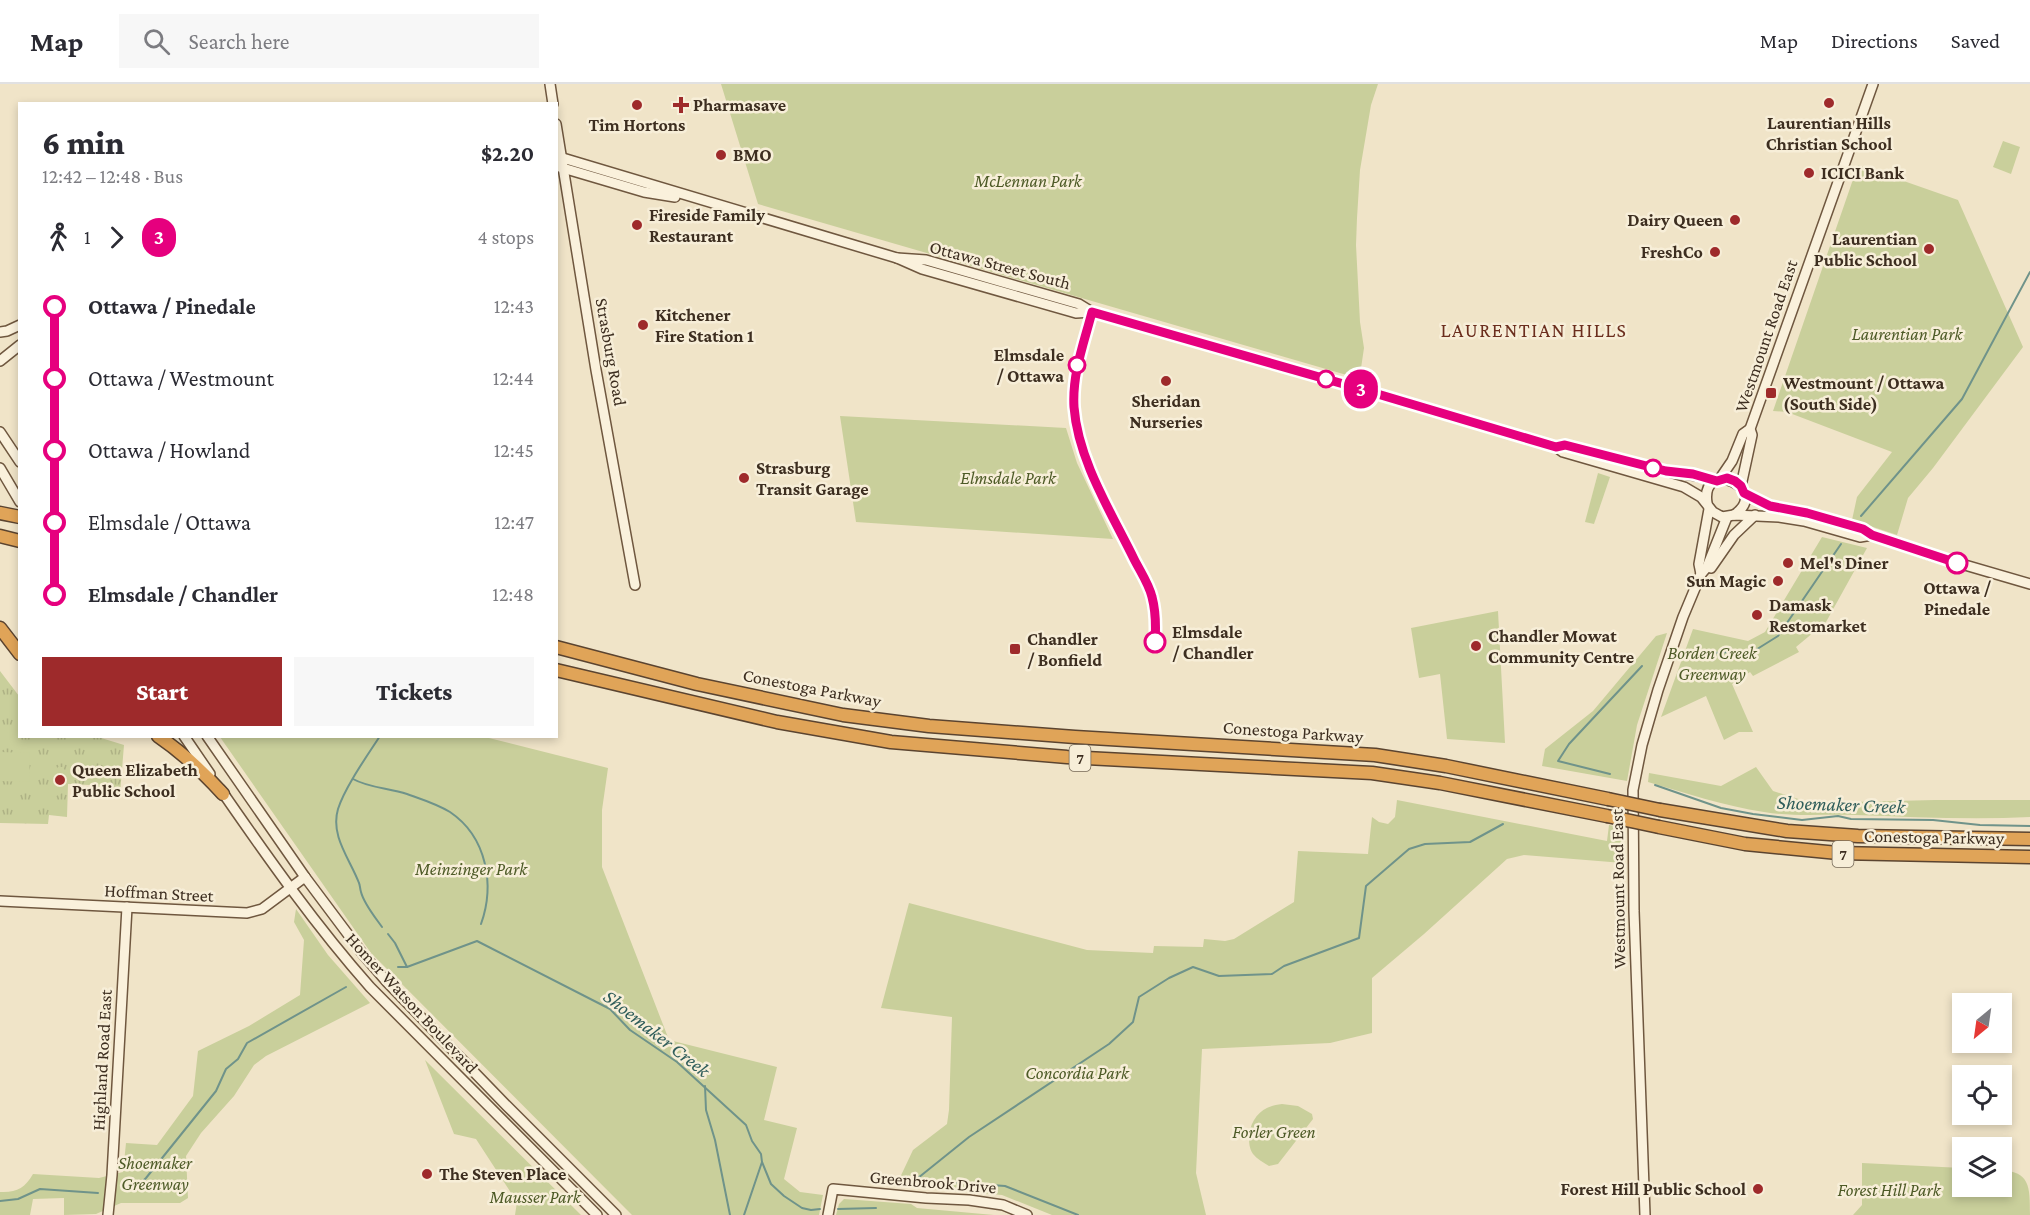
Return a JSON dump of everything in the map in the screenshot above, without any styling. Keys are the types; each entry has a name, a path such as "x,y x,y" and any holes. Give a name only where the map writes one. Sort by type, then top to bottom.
{"highway":[{"path":"1,513 18,517"},
{"path":"0,536 18,540"},
{"path":"0,627 18,643"},
{"path":"0,627 18,651"},
{"name":"Conestoga Parkway","path":"558,648 697,684 843,715 929,726 1075,737 1375,755 1446,766 1660,810 1787,831 1858,836 2030,839"},
{"name":"Conestoga Parkway","path":"558,670 777,722 891,742 1066,757 1372,773 1440,783 1745,844 1839,854 2030,857"},
{"path":"161,738 201,770 223,794"}],"main road":[{"path":"550,84 553,102"},
{"name":"Westmount Road East","path":"1750,429 1873,84"},
{"name":"Strasburg Road","path":"558,143 635,585"},
{"name":"Ottawa Street South","path":"560,162 626,176 897,258 926,260 1079,304 1092,312 1556,447"},
{"path":"0,332 7,332 18,326"},
{"path":"0,361 18,347"},
{"path":"1699,578 1707,567 1731,516 1744,503 1743,486 1752,435 1750,429 1743,434 1732,461 1718,480"},
{"path":"0,432 18,459"},
{"path":"1556,447 1565,445 1634,464 1718,480"},
{"path":"1556,447 1563,452 1684,487 1695,493 1717,515 1755,515 1804,521 1860,537 1872,535"},
{"path":"0,468 18,499"},
{"path":"1699,578 1708,506 1707,492 1712,483 1727,478 1743,486 1770,506 1807,513 1863,529 1872,535 1935,556 2030,584"},
{"path":"1743,486 1748,487 1770,506"},
{"path":"1699,578 1707,573 1734,535 1755,515"},
{"name":"Westmount Road East","path":"1645,1215 1635,934 1633,790 1642,745 1658,690 1699,578"},
{"name":"Homer Watson Boulevard","path":"185,738 223,794 340,953 370,987 597,1215"},
{"name":"Homer Watson Boulevard","path":"208,738 305,877 362,953 387,982 616,1215"},
{"name":"Hoffman Street","path":"0,901 247,913 262,909 305,877"},
{"name":"Highland Road East","path":"108,1215 127,908"},
{"name":"Greenbrook Drive","path":"828,1215 834,1189 1003,1205 1027,1215"}],"green space":[{"name":"McLennan Park","path":"721,84 1378,84 1371,105 1360,170 1357,218 1360,322 1364,348 1360,375 1357,378 758,204"},
{"path":"2003,141 2020,147 2011,174 1993,167"},
{"name":"Laurentian Park","path":"1858,165 1958,200 2023,347 1908,498 1897,535 1852,520 1857,497 1892,452 1787,412 1773,411"},
{"name":"Elmsdale Park","path":"840,416 1066,428 1077,463 1113,539 856,522"},
{"path":"1598,473 1610,477 1594,524 1585,522"},
{"name":"Borden Creek Greenway","path":"1822,537 1867,548 1826,622 1796,647 1799,652 1753,676 1750,672 1732,684 1753,732 1739,732 1724,740 1706,696 1661,717 1693,629 1748,641 1765,632"},
{"path":"1498,611 1505,743 1447,739 1440,674 1419,678 1411,628"},
{"name":"Borden Creek Greenway","path":"1667,633 1637,725 1627,781 1542,766 1545,749 1593,711 1656,636"},
{"path":"0,671 18,695 18,738 101,738 124,745 120,794 91,791 90,785 68,784 67,817 49,815 48,824 0,823"},
{"path":"0,727 14,736 1,752 30,753 29,782 0,781"},
{"name":"Meinzinger Park","path":"221,738 489,738 608,768 602,810 602,867 669,1040 777,1067 764,1120 797,1128 784,1179 800,1192 823,1195 819,1215 632,1215 371,953"},
{"path":"58,767 63,767 65,772 61,794 54,797 49,795 48,788"},
{"path":"1756,767 1773,791 1811,803 2030,800 2030,817 1775,814 1720,803 1648,782 1649,773 1721,786"},
{"name":"Concordia Park","path":"1397,800 1607,841 1609,825 1624,828 1623,863 1524,855 1507,859 1372,978 1372,1033 1330,1043 1202,1049 1196,1173 1206,1215 1052,1215 1002,1195 896,1186 913,1150 947,1124 949,1110 952,1017 881,1008 909,903 1087,950 1153,953 1154,946 1203,947 1204,939 1225,941 1234,939 1294,902 1298,851 1368,854 1372,817 1388,824 1395,817"},
{"name":"Shoemaker Greenway","path":"296,909 328,955 370,1003 266,1056 254,1065 234,1096 201,1133 186,1156 188,1198 180,1203 121,1203 96,1214 64,1215 64,1198 33,1199 30,1215 0,1215 0,1192 20,1189 33,1174 99,1178 123,1172 126,1143 157,1145 193,1096 198,1051 249,1026 300,995 304,940 294,922"},
{"name":"Mausser Park","path":"425,1060 581,1215 515,1215 517,1202 476,1139 454,1134"},
{"name":"Forler Green","path":"1282,1104 1298,1106 1312,1114 1313,1119 1278,1164 1269,1166 1253,1154 1250,1147 1250,1128 1256,1117 1264,1110"},
{"name":"Forest Hill Park","path":"1862,1163 1952,1168 1952,1197 2012,1197 2012,1171 2023,1177 2030,1196 2030,1215 1853,1215 1862,1205"},
{"path":"844,1199 911,1204 917,1208 994,1215 836,1215 839,1204"}],"waterway":[{"name":"Shoemaker Creek","path":"1861,516 1962,399 2030,272"},
{"name":"Shoemaker Creek","path":"1690,654 1754,651 1778,636 1841,544"},
{"name":"Shoemaker Creek","path":"1610,774 1558,761 1569,744 1642,666"},
{"path":"379,738 346,791 336,819 339,838 359,883 362,897 382,927"},
{"path":"353,779 429,802 450,812 463,822 480,848 485,863 487,894 481,924"},
{"name":"Shoemaker Creek","path":"1655,785 1721,808 1802,820 1838,816 1851,819 1933,820 1980,825 2030,826"},
{"name":"Shoemaker Creek","path":"913,1182 969,1137 1109,1044 1133,1022 1139,997 1169,978 1193,967 1219,976 1272,974 1284,966 1359,938 1366,886 1409,849 1425,844 1470,842 1503,824"},
{"path":"388,934 407,967"},
{"name":"Shoemaker Creek","path":"398,967 407,967 477,941 610,1009 630,1030 677,1062 746,1125 752,1141 761,1154 771,1184 802,1208 820,1209"},
{"name":"Shoemaker Creek","path":"123,1190 135,1189 146,1178 216,1091 226,1069 238,1059 247,1043 346,987"},
{"path":"705,1086 706,1110 715,1140 730,1215"},
{"path":"744,1215 762,1162"},
{"path":"916,1181 1005,1186 1078,1215"},
{"name":"Shoemaker Creek","path":"0,1201 18,1199 40,1189 98,1193"},
{"name":"Shoemaker Creek","path":"838,1209 876,1208"}],"bus line":[{"name":"3","path":"1155,642 1156,622 1152,595 1081,444 1074,408 1077,366 1092,312 1556,447 1565,445 1623,461 1666,471 1693,474 1717,481 1727,478 1741,486 1744,493 1770,506 1807,513 1863,529 1872,535 1957,563"}],"place":[{"name":"Laurentian Hills Christian School","path":"1829,103"},
{"name":"Tim Hortons","path":"637,105"},
{"name":"Pharmasave","path":"681,105"},
{"name":"BMO","path":"721,155"},
{"name":"ICICI Bank","path":"1809,173"},
{"name":"Dairy Queen","path":"1735,220"},
{"name":"Fireside Family Restaurant","path":"637,225"},
{"name":"Laurentian Public School","path":"1929,249"},
{"name":"FreshCo","path":"1715,252"},
{"name":"Kitchener Fire Station 1","path":"643,325"},
{"name":"Elmsdale / Ottawa","path":"1077,365"},
{"name":"Sheridan Nurseries","path":"1166,381"},
{"name":"Westmount / Ottawa (South Side)","path":"1771,393"},
{"name":"Strasburg Transit Garage","path":"744,478"},
{"name":"Mel's Diner","path":"1788,563"},
{"name":"Ottawa / Pinedale","path":"1957,563"},
{"name":"Sun Magic","path":"1778,581"},
{"name":"Damask Restomarket","path":"1757,615"},
{"name":"Elmsdale / Chandler","path":"1155,642"},
{"name":"Chandler Mowat Community Centre","path":"1476,646"},
{"name":"Chandler / Bonfield","path":"1015,649"},
{"name":"Queen Elizabeth Public School","path":"60,780"},
{"name":"The Steven Place","path":"427,1174"},
{"name":"Forest Hill Public School","path":"1758,1189"}],"district":[{"name":"LAURENTIAN HILLS","path":"1534,330"}]}
